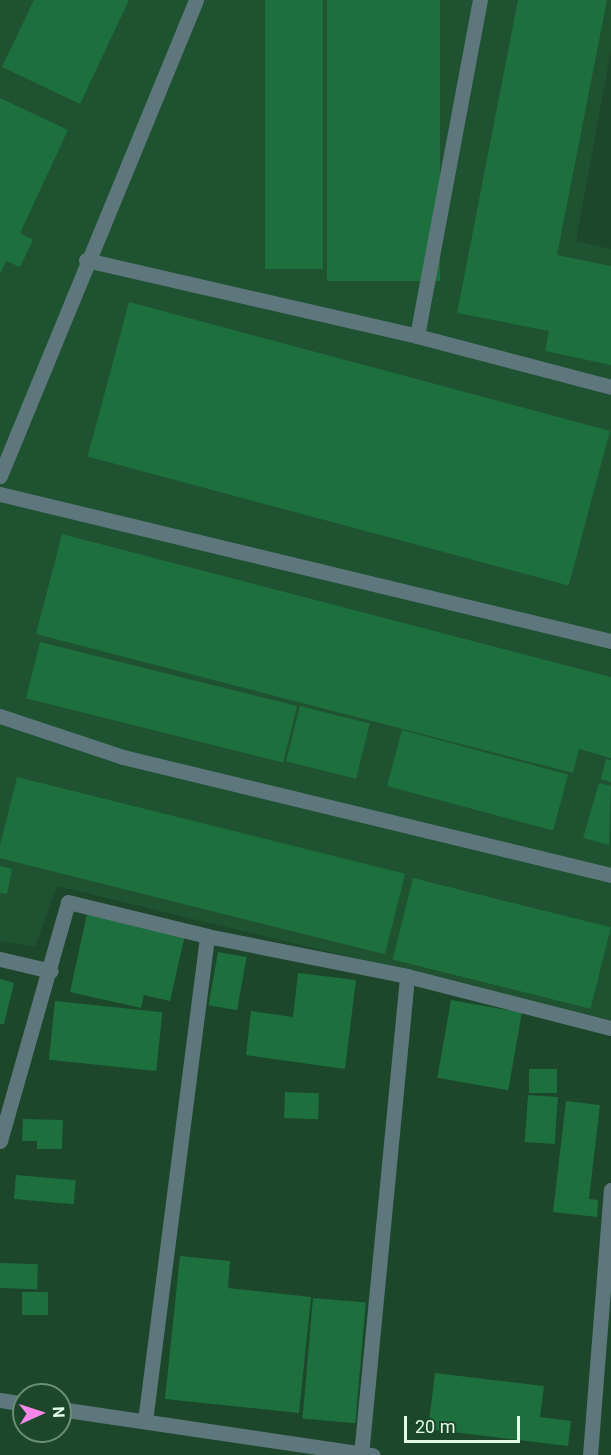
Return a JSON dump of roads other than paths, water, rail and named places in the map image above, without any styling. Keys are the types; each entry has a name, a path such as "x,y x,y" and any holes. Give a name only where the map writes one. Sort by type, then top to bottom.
{"street":[{"path":"0,476 86,261 196,0"},
{"path":"417,336 480,0"},
{"path":"86,261 417,336 611,387"},
{"path":"0,494 611,641"},
{"path":"0,716 123,757 611,875"},
{"path":"0,1141 51,971 68,902 207,936 407,976 611,1028"},
{"path":"145,1421 207,936"},
{"path":"0,959 51,971"},
{"path":"72,1411 365,1454 407,976"},
{"path":"590,1455 611,1190"}]}
